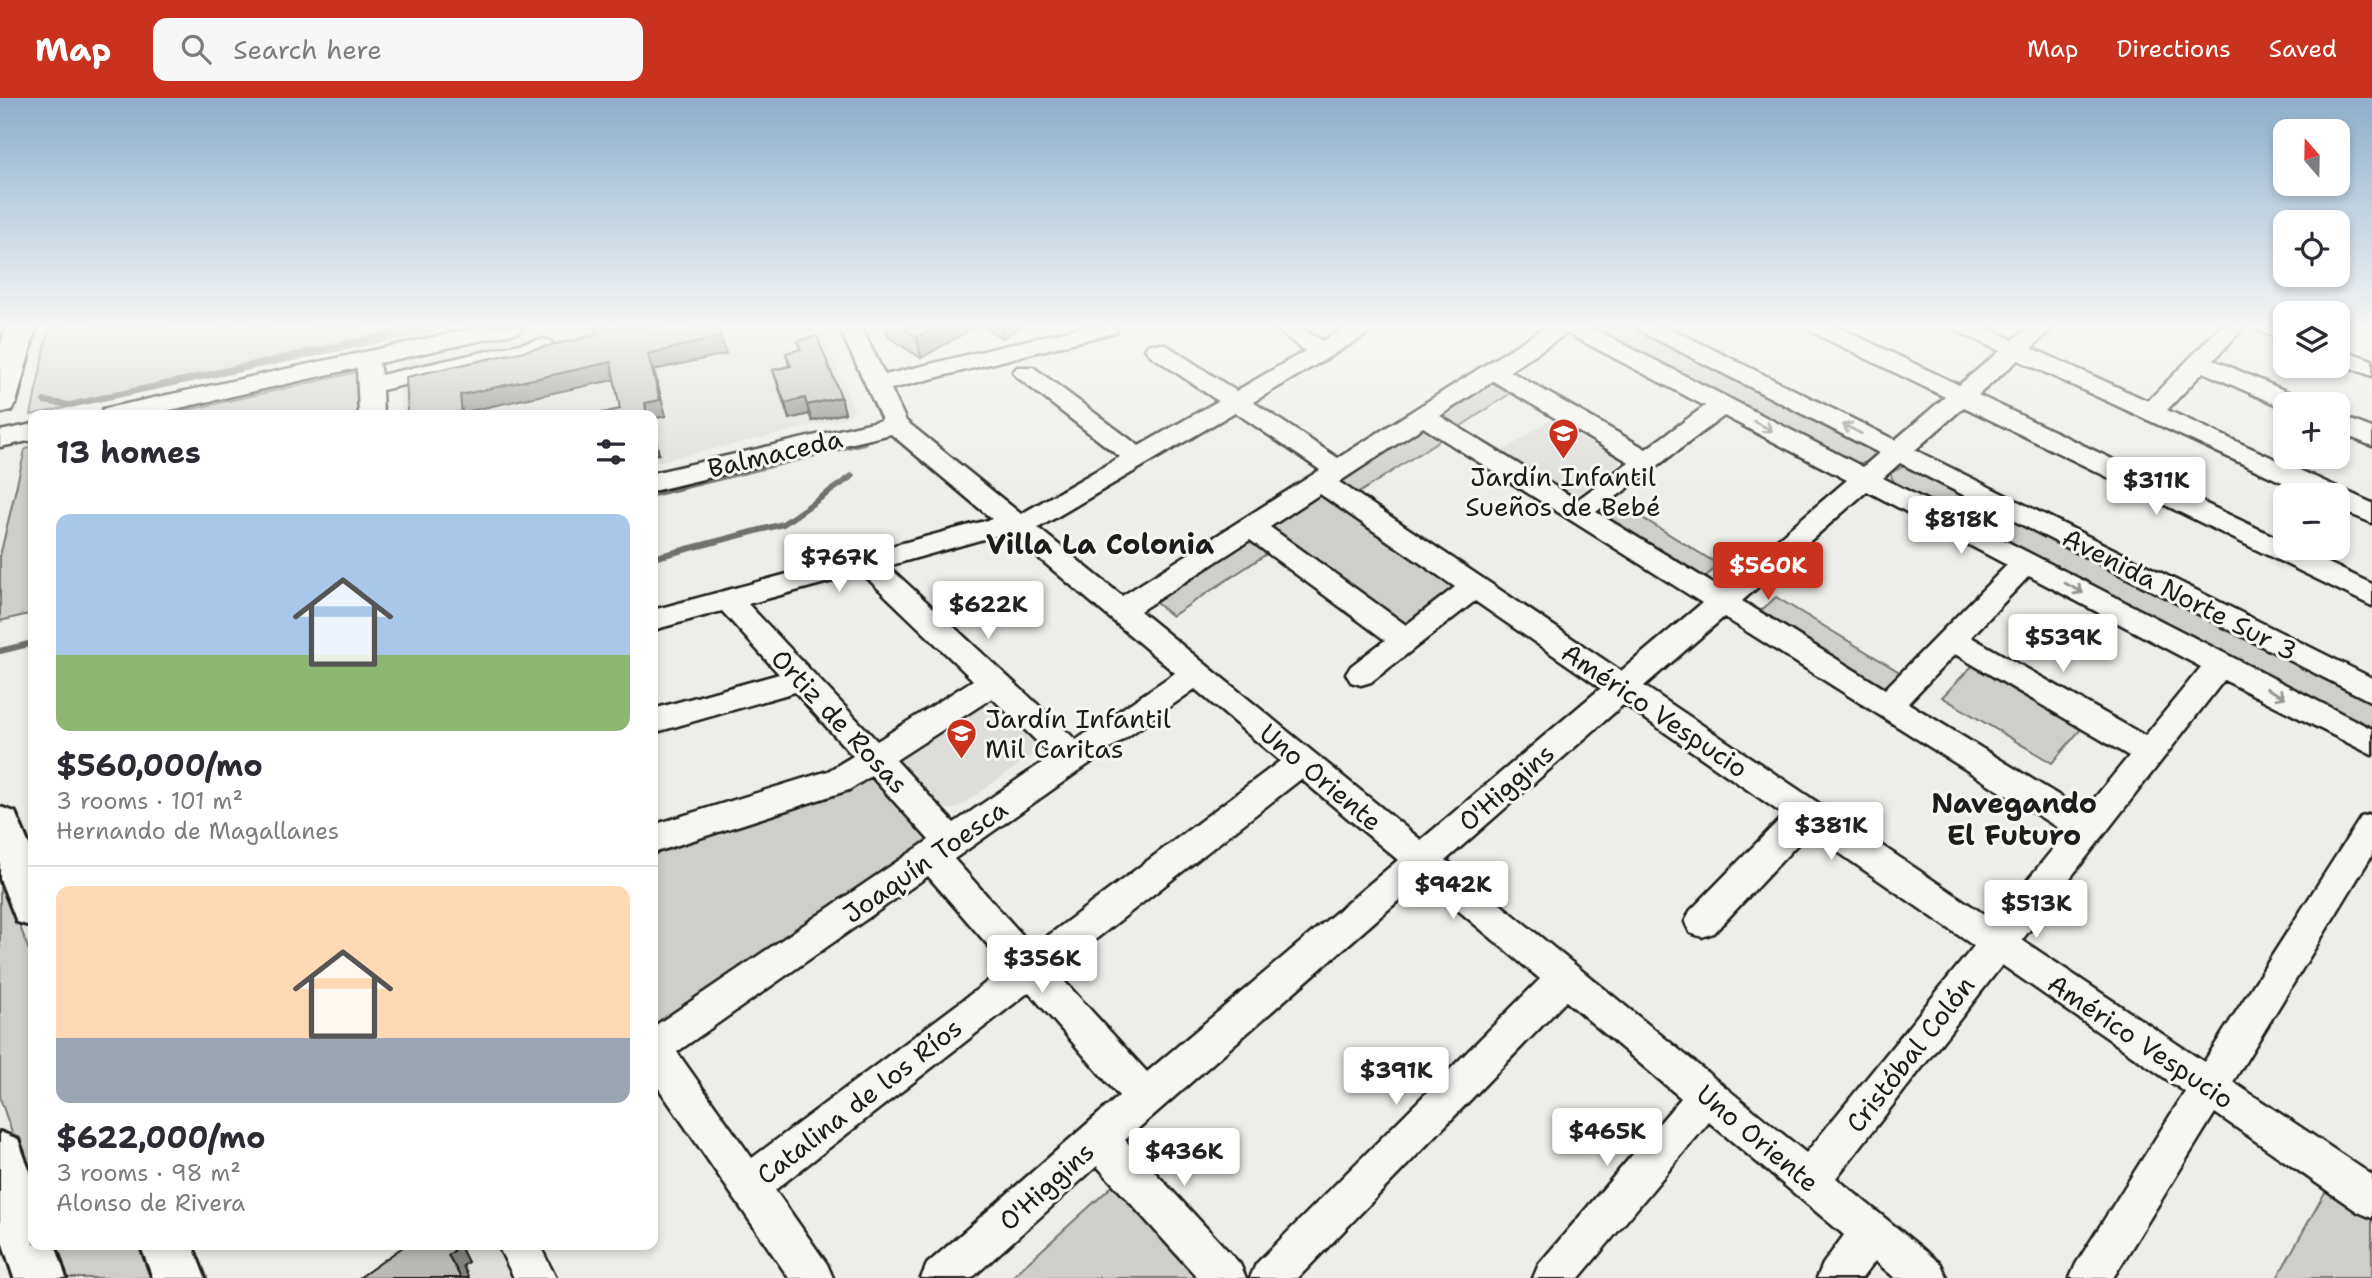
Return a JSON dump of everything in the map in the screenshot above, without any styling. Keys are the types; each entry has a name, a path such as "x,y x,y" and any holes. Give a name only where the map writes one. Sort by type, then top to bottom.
{"main road":[{"path":"0,403 6,382"},
{"path":"0,824 28,895"},
{"path":"0,1157 28,1242"},
{"path":"31,1250 40,1278"},
{"path":"168,1250 179,1278"}],"street":[{"path":"134,410 260,382"},
{"path":"372,410 370,385 383,382"},
{"path":"876,384 883,382"},
{"path":"1038,382 1138,458"},
{"name":"Américo Vespucio","path":"1207,382 1236,401 1475,587 2372,1198"},
{"path":"658,619 1017,524 1269,382"},
{"path":"1121,610 1476,382"},
{"path":"1512,382 1647,461"},
{"name":"Avenida Norte Sur 3","path":"1678,382 2372,743"},
{"name":"Avenida Norte Sur 3","path":"1759,382 2372,691"},
{"path":"1933,382 2372,596"},
{"name":"O'Higgins","path":"941,1278 1145,1098 1977,382"},
{"path":"2086,382 2306,483"},
{"path":"2151,412 2180,382"},
{"path":"2245,382 2273,394"},
{"name":"Uno Oriente","path":"876,384 896,425 1927,1278"},
{"path":"1577,513 1722,405"},
{"path":"1422,416 2088,830"},
{"name":"Balmaceda","path":"658,481 896,425"},
{"path":"2350,428 2372,438"},
{"path":"0,439 28,433"},
{"path":"2350,504 2372,514"},
{"path":"1251,527 1406,640"},
{"path":"867,562 1074,758"},
{"path":"1888,705 2025,563"},
{"path":"1361,674 1475,587"},
{"name":"Ortiz de Rosas","path":"727,599 875,758 1031,969 1145,1098"},
{"path":"1952,639 2149,754"},
{"name":"Cristóbal Colón","path":"1809,1181 2220,664"},
{"name":"Joaquín Toesca","path":"658,1046 1196,673"},
{"path":"658,720 801,679"},
{"path":"658,837 829,785 994,682"},
{"name":"Catalina de los Ríos","path":"748,1186 1302,761"},
{"path":"1702,922 1807,813"},
{"path":"2090,1278 2372,827"},
{"path":"1270,1278 1565,978"},
{"path":"658,1056 813,1278"},
{"path":"1553,1278 1707,1096"},
{"path":"1098,1139 1226,1278"},
{"path":"1837,1278 1871,1232"},
{"path":"520,1250 536,1278"}],"shaded area":[{"path":"38,382 188,382 55,410 32,410"},
{"path":"313,382 358,382 359,410 187,410"},
{"path":"399,382 843,382 854,410 847,418 658,462 658,410 402,410"},
{"path":"1483,382 1497,382 1517,389 1452,432 1435,414"},
{"path":"1692,382 1748,382 1867,442 1878,453 1871,461 1866,462 1841,459"},
{"name":"Jardín Infantil Sueños de Bebé","path":"1549,420 1615,457 1620,464 1578,494 1565,495 1499,454"},
{"path":"1420,425 1446,436 1357,494 1339,479"},
{"path":"28,448 28,614 0,621 0,556 25,450"},
{"path":"1902,467 1911,467 2372,698 2372,733 1896,487 1890,473"},
{"path":"1319,492 1458,585 1406,630 1264,525"},
{"path":"1607,496 1719,565 1698,583 1596,519 1592,507"},
{"path":"1250,537 1274,549 1172,616 1150,598"},
{"path":"1776,597 1906,676 1888,692 1754,617"},
{"path":"1973,665 2081,729 2052,763 1942,697"},
{"name":"Jardín Infantil Mil Caritas","path":"980,703 995,706 1036,743 1034,754 956,809 941,809 897,765 900,754"},
{"path":"868,769 937,839 660,1029 658,843 841,787"},
{"path":"0,871 28,948 28,1179 0,1098"},
{"path":"1121,1178 1212,1278 1011,1278"},
{"path":"2328,1187 2372,1217 2372,1278 2277,1278"},
{"path":"52,1250 140,1250 150,1278 62,1278"},
{"path":"400,1250 498,1250 514,1278 360,1278"}],"building":[{"path":"406,382 519,382 460,395 462,410 408,410"},
{"path":"615,382 655,382 660,400 645,403 646,410 616,410 620,409"},
{"path":"777,382 835,382 841,397 807,405 805,398 785,403"},
{"path":"399,1250 453,1250 448,1255 461,1278 359,1278"}],"waterway":[{"path":"44,401 70,405 174,382"},
{"path":"658,493 864,442"},
{"path":"658,557 783,524 852,476"},
{"path":"0,651 28,644"}],"place":[{"name":"Jardín Infantil Sueños de Bebé","path":"1563,460"},
{"name":"Jardín Infantil Mil Caritas","path":"962,760"}],"district":[{"name":"Villa La Colonia","path":"1100,544"},
{"name":"Navegando El Futuro","path":"2014,819"}]}
